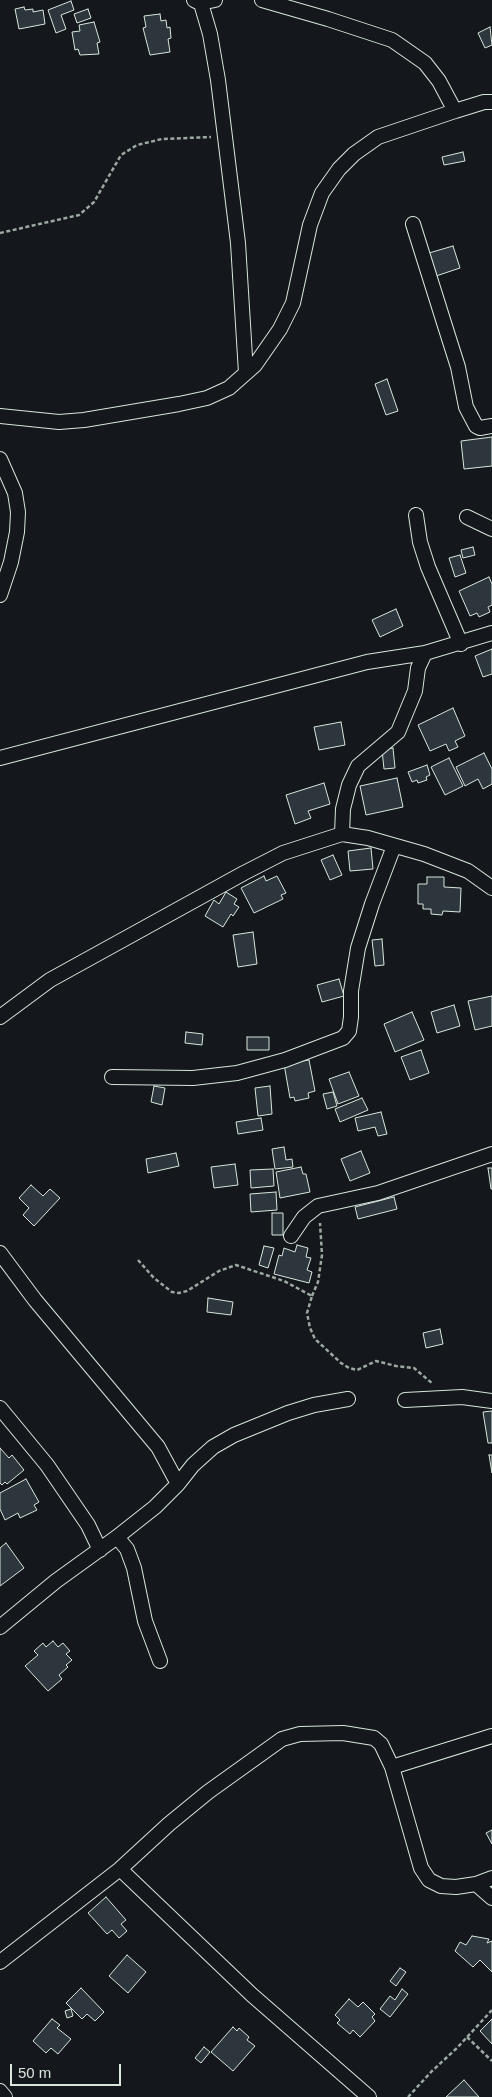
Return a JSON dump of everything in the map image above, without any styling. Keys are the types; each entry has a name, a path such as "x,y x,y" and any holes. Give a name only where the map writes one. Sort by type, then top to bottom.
{"street":[{"path":"214,0 198,1 210,34 238,243 246,373"},
{"path":"262,0 320,16 392,40 425,63 456,111"},
{"path":"0,416 59,422 84,420 207,398 229,388 255,365 280,329 293,303 310,225 322,194 340,169 354,154 378,137 456,111 492,102"},
{"path":"413,224 458,367 466,407 476,426 480,428 492,426"},
{"path":"0,459 15,493 18,512 16,540 0,595"},
{"path":"416,515 420,542 428,567 461,644"},
{"path":"467,517 492,528"},
{"path":"0,758 348,667 461,644 492,633"},
{"path":"342,834 343,810 349,785 358,766 398,732 414,691 418,668 424,653"},
{"path":"0,1017 50,980 244,873 282,853 342,834 368,838 424,854 468,871 492,888"},
{"path":"112,1077 193,1078 237,1073 285,1060 343,1038 349,1031 354,967 358,948 394,846"},
{"path":"291,1236 304,1217 318,1206 378,1193 492,1154"},
{"path":"0,1253 48,1315 158,1447 178,1484"},
{"path":"405,1400 462,1397 492,1401"},
{"path":"0,1627 56,1581 100,1550 155,1507 178,1484 193,1465 213,1447 234,1435 288,1413 348,1399"},
{"path":"0,1408 47,1465 88,1525 100,1550"},
{"path":"117,1537 127,1549 134,1568 145,1621 160,1661"},
{"path":"0,1962 120,1869 169,1824 208,1792 282,1739 300,1734 343,1733 374,1738 381,1744 392,1767 420,1868 429,1880 441,1886 456,1887 476,1884 492,1878"},
{"path":"392,1767 492,1736"},
{"path":"120,1869 252,1995 369,2097"},
{"path":"476,1884 492,1898"},
{"path":"0,2091 5,2097"}],"path":[{"path":"0,233 79,215 94,202 121,155 137,145 162,139 224,136"},
{"path":"318,1206 322,1255 318,1282 307,1313 310,1328 315,1339 349,1368 357,1370 376,1361 414,1368 446,1398"},
{"path":"138,1260 154,1278 172,1292 187,1290 219,1271 236,1264 284,1281 312,1296"},
{"path":"408,2097 492,2010"},
{"path":"467,2037 492,2061"}],"building":[{"path":"71,1 74,10 61,15 66,29 56,33 48,10"},
{"path":"24,7 25,10 33,9 33,12 43,10 45,24 19,29 15,9"},
{"path":"88,9 91,18 77,23 74,14"},
{"path":"160,14 161,21 166,20 167,28 170,27 171,38 168,39 170,52 150,55 143,28 146,27 144,16"},
{"path":"94,22 100,42 97,43 99,54 80,55 78,49 75,50 72,32 80,31 79,25"},
{"path":"490,27 492,45 485,48 478,33"},
{"path":"463,152 465,161 444,165 442,157"},
{"path":"453,246 460,268 436,276 429,253"},
{"path":"387,379 398,411 386,415 375,384"},
{"path":"492,437 492,466 464,469 461,441"},
{"path":"473,547 475,555 463,558 461,550"},
{"path":"460,555 466,573 455,577 449,558"},
{"path":"489,577 492,584 492,605 488,607 490,612 479,617 477,613 470,616 459,591"},
{"path":"396,609 403,626 380,637 372,620"},
{"path":"492,649 492,674 483,677 475,656"},
{"path":"453,708 465,736 455,741 458,747 449,751 446,744 430,751 418,725"},
{"path":"341,722 345,745 319,750 314,727"},
{"path":"393,748 395,768 384,769 382,750"},
{"path":"484,753 492,769 492,784 483,789 478,779 465,786 456,767"},
{"path":"449,758 463,786 445,795 431,767"},
{"path":"427,765 430,775 426,777 427,780 418,783 417,780 412,782 408,772"},
{"path":"397,778 403,807 366,815 360,786"},
{"path":"324,783 330,804 308,811 311,818 295,824 286,795"},
{"path":"371,848 373,869 350,871 348,851"},
{"path":"333,855 342,875 330,880 321,860"},
{"path":"264,876 266,881 277,876 286,893 281,895 283,899 254,913 241,888"},
{"path":"427,877 444,877 444,887 461,888 460,912 443,911 442,915 431,914 431,909 423,909 423,904 418,904 418,884 427,884"},
{"path":"226,892 237,899 234,904 239,907 233,916 231,914 223,927 205,916 214,900 219,904"},
{"path":"253,932 257,964 238,967 233,935"},
{"path":"382,939 384,965 375,966 372,940"},
{"path":"339,979 344,996 322,1002 317,985"},
{"path":"492,996 492,1026 475,1030 468,1001"},
{"path":"454,1005 460,1026 437,1033 431,1012"},
{"path":"412,1012 424,1040 395,1052 384,1024"},
{"path":"186,1032 203,1034 202,1045 185,1043"},
{"path":"247,1037 269,1037 269,1050 247,1050"},
{"path":"421,1050 429,1073 410,1080 401,1057"},
{"path":"309,1060 315,1091 308,1093 309,1098 295,1101 294,1097 290,1098 284,1064"},
{"path":"349,1072 359,1096 338,1104 329,1079"},
{"path":"154,1086 165,1088 162,1105 151,1102"},
{"path":"270,1086 272,1114 258,1116 255,1088"},
{"path":"333,1092 337,1106 327,1109 323,1094"},
{"path":"362,1098 368,1110 340,1122 335,1109"},
{"path":"381,1112 387,1134 378,1136 375,1127 358,1131 355,1118"},
{"path":"261,1118 263,1130 238,1134 236,1122"},
{"path":"284,1147 286,1160 292,1159 293,1167 275,1169 272,1149"},
{"path":"361,1151 370,1173 350,1181 341,1159"},
{"path":"176,1153 179,1166 148,1173 146,1159"},
{"path":"235,1164 238,1185 214,1188 211,1167"},
{"path":"301,1167 303,1174 306,1174 310,1192 280,1198 276,1172"},
{"path":"488,1168 492,1168 492,1189 491,1189"},
{"path":"273,1169 274,1186 251,1188 250,1170"},
{"path":"31,1185 43,1196 50,1189 60,1198 34,1226 23,1215 29,1208 19,1198"},
{"path":"276,1192 277,1210 251,1212 250,1194"},
{"path":"394,1197 397,1209 358,1219 355,1207"},
{"path":"272,1213 283,1213 283,1235 272,1235"},
{"path":"297,1245 308,1248 306,1257 311,1258 307,1270 312,1272 309,1283 274,1274 279,1255 282,1256 284,1248 295,1252"},
{"path":"264,1246 274,1248 268,1268 259,1265"},
{"path":"208,1298 233,1302 231,1315 207,1312"},
{"path":"440,1329 443,1344 426,1348 423,1333"},
{"path":"492,1411 492,1443 488,1443 483,1412"},
{"path":"0,1448 9,1458 12,1455 24,1470 7,1484 5,1482 2,1485 0,1483"},
{"path":"489,1455 492,1455 492,1473"},
{"path":"26,1479 39,1502 34,1505 37,1510 20,1518 18,1513 5,1520 0,1509 0,1493"},
{"path":"6,1543 24,1568 0,1586 0,1548"},
{"path":"53,1641 58,1647 63,1643 70,1651 66,1654 72,1660 66,1665 68,1667 59,1675 62,1679 48,1691 25,1666 38,1655 34,1651 43,1643 46,1647"},
{"path":"492,1830 492,1844 486,1833"},
{"path":"106,1897 126,1920 121,1924 127,1931 119,1938 112,1930 107,1934 88,1913"},
{"path":"472,1936 489,1939 487,1943 492,1941 492,1972 480,1960 473,1967 455,1951 460,1942 466,1945"},
{"path":"127,1955 146,1972 128,1993 109,1976"},
{"path":"400,1968 406,1972 396,1986 390,1981"},
{"path":"81,1988 104,2012 95,2021 87,2014 82,2019 66,2003"},
{"path":"402,1989 408,1994 390,2017 380,2009 390,1996 395,2000"},
{"path":"349,1999 358,2007 363,2002 375,2014 372,2017 375,2021 360,2037 353,2030 350,2034 337,2023 340,2020 335,2015"},
{"path":"71,2009 73,2016 67,2018 65,2011"},
{"path":"52,2019 60,2025 57,2028 71,2039 58,2054 51,2048 46,2053 33,2041"},
{"path":"492,2019 492,2044 480,2031"},
{"path":"233,2027 237,2031 239,2028 249,2037 247,2040 255,2046 233,2071 211,2052"},
{"path":"204,2047 210,2052 201,2063 195,2058"},
{"path":"464,2080 479,2097 446,2097"}]}
